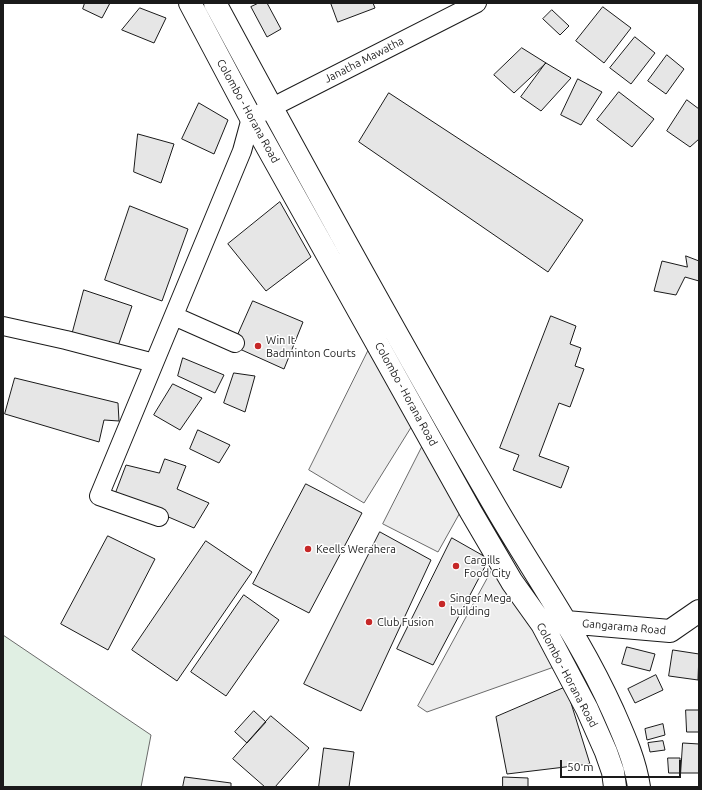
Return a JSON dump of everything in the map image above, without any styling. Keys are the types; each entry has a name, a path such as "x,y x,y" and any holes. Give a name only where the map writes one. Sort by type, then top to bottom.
{"main road":[{"name":"Colombo - Horana Road","path":"190,3 251,118 512,582 542,624 587,709 606,752 613,772 616,787"},
{"name":"Colombo - Horana Road","path":"215,3 446,419 532,570 566,622 608,700 628,744 635,766 639,787"},
{"path":"426,430 446,419"},
{"name":"Gangarama Road","path":"542,624 566,622 670,631 699,611"}],"street":[{"name":"Janatha Mawatha","path":"251,118 271,106 477,3"},
{"path":"158,517 99,496 242,151 251,118"},
{"path":"174,316 235,342"},
{"path":"3,326 66,340 154,363"}],"green space":[{"path":"3,635 151,735 141,787 3,787"}],"shaded area":[{"path":"371,345 415,421 364,503 309,470"},
{"path":"424,443 462,509 438,552 383,524"},
{"path":"498,559 554,667 427,712 418,706"}],"building":[{"path":"85,3 110,3 102,18 83,9"},
{"path":"259,3 267,3 281,29 267,37 251,7"},
{"path":"331,3 373,3 375,8 338,22"},
{"path":"603,7 631,28 604,63 576,41"},
{"path":"140,8 166,18 154,43 122,30"},
{"path":"552,10 569,26 560,35 543,19"},
{"path":"635,37 655,53 631,84 610,68"},
{"path":"522,48 546,63 514,93 494,75"},
{"path":"667,55 684,69 666,94 648,81"},
{"path":"546,63 571,78 541,111 521,97"},
{"path":"578,79 602,92 581,125 561,115"},
{"path":"619,92 654,119 632,147 597,120"},
{"path":"389,93 583,220 548,272 359,142"},
{"path":"687,100 699,109 699,139 690,147 667,131"},
{"path":"199,103 228,120 214,154 182,139"},
{"path":"138,134 174,144 161,183 134,172"},
{"path":"280,202 311,257 266,291 228,244"},
{"path":"130,206 188,229 162,301 105,280"},
{"path":"686,256 699,261 699,281 685,277 676,295 654,291 662,261 687,267"},
{"path":"84,290 132,306 117,349 72,335"},
{"path":"253,301 303,322 284,369 233,346"},
{"path":"551,316 576,326 570,344 581,348 575,366 584,369 570,407 559,403 539,456 569,467 561,488 513,470 519,455 500,448"},
{"path":"183,358 224,375 215,393 178,376"},
{"path":"234,373 255,376 245,412 224,403"},
{"path":"15,378 118,403 119,421 104,420 99,442 5,414"},
{"path":"173,384 202,398 180,430 154,415"},
{"path":"198,430 230,445 219,463 190,449"},
{"path":"165,459 186,466 177,489 209,503 194,528 115,494 126,465 159,473"},
{"name":"Keells Werahera","path":"306,484 362,513 309,613 253,584"},
{"name":"Club Fusion","path":"380,532 431,560 361,711 304,684"},
{"path":"108,536 155,559 108,650 61,624"},
{"name":"Singer Mega building","path":"452,538 489,559 433,665 397,649"},
{"path":"206,541 252,572 177,681 132,650"},
{"path":"244,595 279,620 226,696 191,672"},
{"path":"627,647 655,654 650,671 622,664"},
{"path":"673,650 699,654 698,680 669,676"},
{"path":"656,675 663,690 635,703 628,689"},
{"path":"566,687 590,764 507,774 496,717"},
{"path":"686,710 699,710 699,732 687,732"},
{"path":"254,711 266,722 247,743 235,732"},
{"path":"271,716 309,748 275,787 265,787 233,759"},
{"path":"663,724 665,735 647,740 645,729"},
{"path":"663,741 665,750 650,752 648,743"},
{"path":"683,743 699,744 699,773 681,773"},
{"path":"324,748 354,752 349,787 319,787"},
{"path":"668,758 680,758 680,773 669,773"},
{"path":"185,777 231,783 231,787 183,787"},
{"path":"503,777 528,778 528,787 503,787"}],"place":[{"name":"Win It Badminton Courts","path":"258,346"},
{"name":"Keells Werahera","path":"308,549"},
{"name":"Cargills Food City","path":"456,566"},
{"name":"Singer Mega building","path":"442,604"},
{"name":"Club Fusion","path":"369,622"}]}
